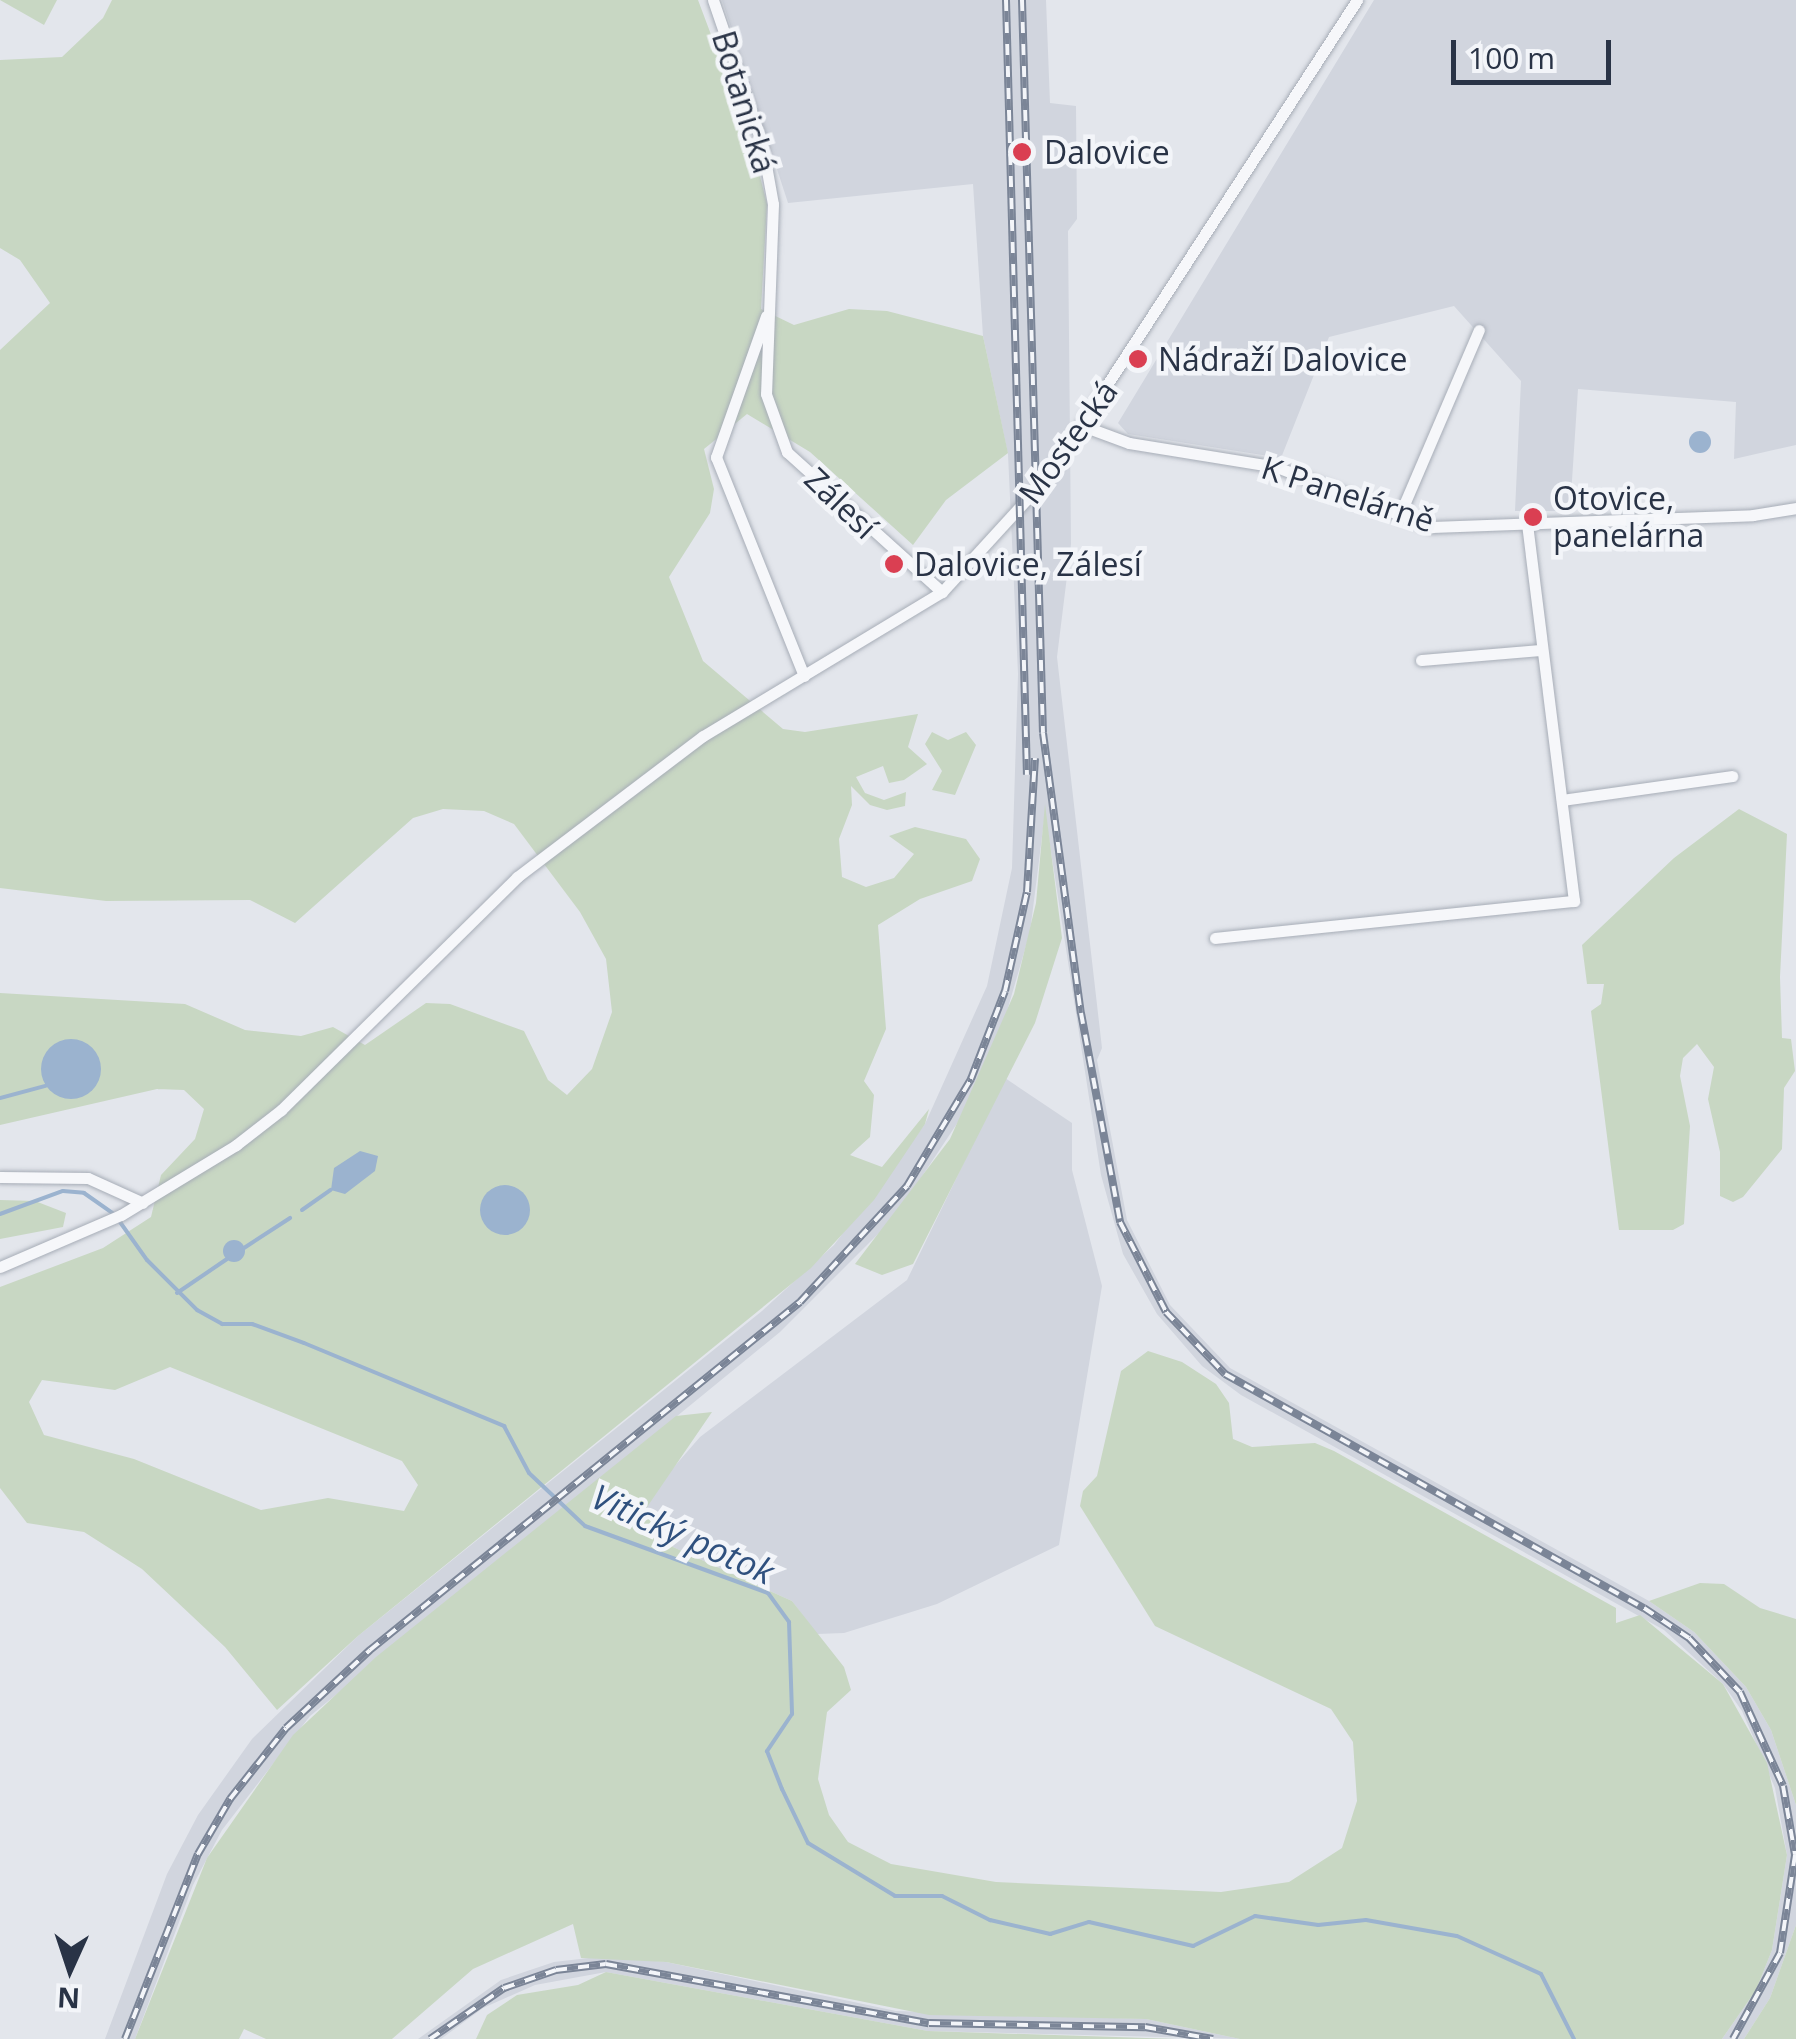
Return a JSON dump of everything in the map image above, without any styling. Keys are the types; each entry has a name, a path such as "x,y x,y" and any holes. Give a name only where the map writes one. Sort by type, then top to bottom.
{"street":[{"name":"Botanická","path":"712,0 762,143 773,204 766,394"},
{"name":"Mostecká","path":"0,1266 143,1203 281,1110 516,876 703,736 942,592 1029,501 1083,426 1357,0"},
{"path":"770,306 716,457 804,676"},
{"path":"1400,514 1480,330"},
{"name":"Zálesí","path":"766,394 787,452 942,592"},
{"name":"K Panelárně","path":"1083,426 1129,443 1277,467 1432,526 1753,516 1796,508"},
{"path":"1215,938 1574,901 1527,525"},
{"path":"1421,660 1541,650"},
{"path":"1562,800 1732,776"},
{"path":"0,1177 88,1178 143,1203"}],"shaded area":[{"path":"722,0 1046,0 1050,103 1076,106 1077,219 1068,231 1071,544 1057,657 1102,1048 1097,1060 1127,1220 1170,1305 1230,1368 1649,1601 1694,1632 1746,1687 1771,1730 1796,1805 1796,1925 1770,1998 1744,2039 1722,2039 1756,1990 1772,1950 1787,1855 1775,1788 1742,1711 1723,1684 1664,1630 1241,1395 1202,1366 1157,1314 1123,1254 1101,1175 1045,813 1030,932 1003,1025 966,1110 895,1217 780,1332 310,1716 222,1830 193,1885 135,2039 105,2039 167,1874 198,1815 252,1739 358,1636 762,1311 834,1245 925,1124 987,986 1012,868 1018,674 1008,454 983,336 973,184 788,203"},
{"path":"1374,0 1796,0 1796,445 1734,459 1736,402 1578,389 1570,511 1515,511 1521,381 1454,306 1329,337 1281,458 1128,434 1118,423"},
{"path":"1005,1078 1072,1123 1072,1170 1102,1286 1059,1545 937,1604 844,1633 817,1634 792,1601 673,1547 645,1510 653,1491 700,1437 907,1280"},
{"path":"606,1956 666,1962 896,2011 1146,2019 1240,2039 928,2031 606,1972 535,1985 483,2008 441,2039 418,2039 501,1980 554,1962"}],"green space":[{"path":"0,0 57,0 44,25"},
{"path":"112,0 698,0 751,141 767,204 761,309 794,325 849,309 887,311 983,336 1008,453 946,500 913,545 810,452 747,414 704,449 714,489 710,513 669,577 703,661 783,729 805,732 918,714 908,747 927,764 904,780 889,783 883,766 856,777 865,793 884,800 906,792 905,806 887,810 870,805 851,786 852,805 839,839 842,877 866,887 894,878 914,854 889,836 915,827 966,839 980,859 972,881 920,899 878,925 886,1029 864,1081 874,1095 870,1137 850,1155 882,1167 929,1109 925,1124 874,1200 811,1268 358,1636 277,1710 225,1647 142,1569 84,1532 27,1523 0,1488 0,1287 103,1248 151,1217 161,1175 195,1139 204,1109 184,1090 157,1089 0,1125 0,993 185,1004 245,1030 301,1036 333,1027 365,1045 426,1003 450,1004 524,1031 548,1080 567,1095 592,1069 612,1012 606,959 580,912 514,824 484,811 443,809 413,818 295,923 250,900 106,901 0,888 0,350 50,303 20,260 0,248 0,60 62,57 103,18","holes":["170,1367 402,1461 418,1485 404,1511 328,1498 261,1510 134,1459 44,1435 29,1402 42,1380 115,1390"]},
{"path":"932,732 948,740 966,732 976,745 955,795 932,790 942,771 925,744"},
{"path":"1045,804 1062,938 1035,1023 913,1264 882,1275 855,1264 950,1139 1014,994 1036,903"},
{"path":"1739,809 1787,834 1780,977 1782,1038 1791,1039 1795,1071 1784,1088 1782,1149 1743,1197 1733,1202 1720,1196 1720,1152 1708,1099 1714,1067 1697,1044 1683,1058 1680,1076 1690,1126 1684,1224 1673,1230 1619,1230 1591,1011 1601,1004 1604,984 1587,984 1582,945 1674,858"},
{"path":"0,1200 35,1201 66,1213 63,1227 0,1239"},
{"path":"1148,1351 1182,1362 1216,1384 1229,1403 1233,1439 1252,1447 1315,1443 1334,1451 1616,1608 1616,1623 1640,1615 1723,1684 1767,1763 1787,1855 1772,1950 1756,1990 1722,2039 1240,2039 1146,2019 929,2015 666,1962 581,1958 573,1924 473,1969 392,2039 266,2039 244,2029 239,2039 135,2039 207,1858 293,1735 376,1657 676,1416 712,1412 645,1510 673,1547 792,1601 844,1667 851,1690 827,1712 818,1779 829,1815 848,1842 891,1864 996,1882 1221,1892 1289,1882 1342,1848 1357,1801 1353,1742 1331,1709 1155,1626 1080,1506 1083,1491 1097,1476 1121,1371"},
{"path":"1700,1583 1724,1584 1760,1608 1796,1619 1796,1805 1771,1730 1746,1687 1694,1632 1649,1601"},
{"path":"1796,1925 1796,2039 1744,2039 1770,1998"},
{"path":"606,1972 928,2031 1177,2039 476,2039 487,2015 517,1995 578,1985"}],"water":[{"path":"1700,431 1708,434 1708,450 1700,453 1692,450 1689,442 1692,434"},
{"path":"71,1039 92,1048 101,1069 92,1090 71,1099 50,1090 41,1069 50,1048"},
{"path":"360,1151 378,1156 375,1171 345,1194 331,1190 334,1168"},
{"path":"505,1185 523,1192 530,1210 523,1228 505,1235 487,1228 480,1210 487,1192"},
{"path":"234,1240 242,1243 242,1259 234,1262 226,1259 223,1251 226,1243"}],"waterway":[{"path":"0,1098 45,1086"},
{"path":"302,1210 331,1190"},
{"name":"Vitický potok","path":"0,1214 63,1191 84,1193 115,1215 147,1260 197,1310 222,1324 252,1324 304,1343 504,1426 529,1473 585,1526 768,1593 789,1622 792,1714 767,1751 782,1789 808,1843 895,1896 942,1896 990,1920 1050,1934 1089,1922 1193,1946 1255,1916 1318,1925 1366,1920 1457,1936 1541,1974 1574,2039"},
{"path":"244,1248 290,1218"},
{"path":"177,1293 227,1259"}],"railway":[{"path":"1006,0 1027,775"},
{"path":"1022,0 1043,733 1081,1013 1120,1222 1166,1312 1225,1374 1644,1608 1689,1638 1740,1692 1783,1786 1795,1855 1780,1953 1733,2039"},
{"path":"125,2039 198,1854 230,1799 286,1728 370,1650 800,1302 907,1186 971,1079 1005,991 1027,892 1035,758"},
{"path":"430,2039 504,1988 556,1970 606,1964 929,2023 1145,2027 1213,2039"}],"place":[{"name":"Dalovice","path":"1022,152"},
{"name":"Nádraží Dalovice","path":"1138,359"},
{"name":"Otovice, panelárna","path":"1533,517"},
{"name":"Dalovice, Zálesí","path":"894,564"}]}
